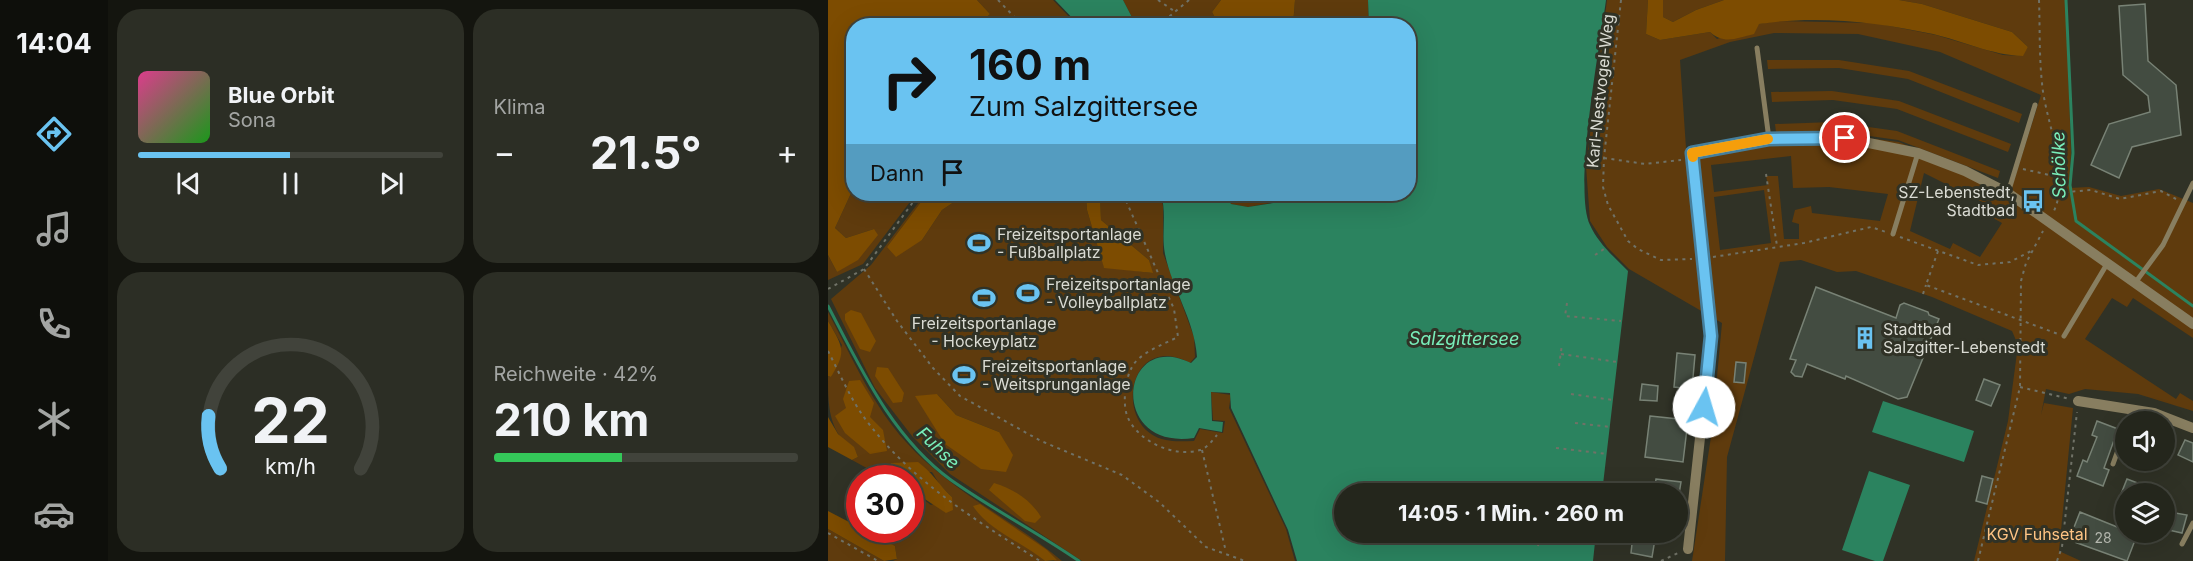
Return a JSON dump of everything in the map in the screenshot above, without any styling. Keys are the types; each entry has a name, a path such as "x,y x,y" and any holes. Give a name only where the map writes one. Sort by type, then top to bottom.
{"street":[{"path":"1688,549 1711,336 1705,258 1692,153 1768,139 1845,138 1918,153 1965,171 2008,193 2107,264 2138,279 2193,324"},
{"path":"2079,401 2154,413 2193,428"}],"lane":[{"path":"1757,48 1768,139"},
{"path":"2008,193 2035,105"},
{"path":"1893,234 1918,153"},
{"path":"2138,279 2163,244 2193,183"},
{"path":"2064,336 2107,264"},
{"path":"2113,464 2115,458"},
{"path":"2182,544 2193,523"}],"path":[{"path":"998,0 1015,18"},
{"path":"1158,0 1174,11"},
{"path":"1167,18 1189,0"},
{"name":"Karl-Nestvogel-Weg","path":"1621,0 1603,187 1608,205 1628,241 1662,260 1705,258 1871,227 1978,265 2010,262 2033,250"},
{"path":"2039,0 2042,85 2055,142 2060,200"},
{"path":"1604,158 1645,164 1693,159"},
{"path":"2016,167 2039,175 2058,177"},
{"path":"1766,174 1777,246"},
{"path":"1978,561 2020,387 2021,281 2033,250 2060,200 2068,192 2080,190 2091,190 2120,199 2161,191 2183,203"},
{"path":"828,289 864,269 915,201"},
{"path":"1126,201 1174,309 1178,337 1156,347 1132,366 1126,388 1128,417 1144,437 1166,449 1188,452 1202,450 1217,435"},
{"path":"1595,255 1607,247"},
{"path":"1923,294 1938,251"},
{"path":"864,269 897,321 933,368 960,396 1041,441 1122,475 1159,502 1206,547 1226,552 1245,561"},
{"path":"1926,285 2064,336"},
{"path":"1567,303 1565,316 1621,321"},
{"path":"1559,366 1562,344"},
{"path":"828,351 865,419 896,455 932,490 1040,561"},
{"path":"1561,354 1617,362"},
{"path":"2020,387 2079,401 2062,547 2058,561"},
{"path":"1571,394 1613,400"},
{"path":"1575,423 1611,427"},
{"path":"1556,448 1608,454"},
{"path":"1202,450 1226,552"},
{"path":"828,534 878,561"},
{"path":"1662,561 1688,549"}],"green space":[{"path":"977,0 1053,0 1070,18 986,18 990,14"},
{"path":"1123,0 1221,0 1212,12 1215,18 1132,18"},
{"path":"1295,0 1368,0 1369,18 1294,18"},
{"name":"KGV Fuhsetal","path":"1607,0 1648,0 1646,34 1660,40 1710,32 1717,39 1759,24 1777,21 1875,23 1936,35 2003,55 2022,56 2028,47 2012,32 1922,4 1899,0 2066,0 2071,153 2069,188 2089,187 2121,196 2159,189 2193,203 2193,338 2133,298 2127,307 2112,298 2085,339 2176,399 2180,393 2193,401 2193,411 2138,394 2085,389 2069,394 2046,389 2041,415 2044,403 2073,408 2059,551 2081,561 1974,561 2008,421 2018,345 2012,331 1932,297 1856,271 1837,272 1801,260 1780,262 1727,457 1725,561 1692,561 1712,430 1722,323 1629,269 1607,247 1590,221 1586,166","holes":["1774,33 1858,34 1940,52 2041,95 2011,190 1899,142 1842,135 1759,136 1686,148 1680,60 1730,42","1791,156 1793,188 1829,187 1888,194 1880,221 1812,213 1811,206 1795,210 1792,222 1799,224 1799,239 1784,239 1778,176 1766,176 1768,185 1714,192 1711,165","1924,173 1996,209 1993,218 2002,223 1980,257 1953,243 1950,249 1910,231","1764,190 1771,243 1720,250 1714,197"]},
{"path":"1663,0 1724,0 1696,10 1673,22 1663,17"},
{"path":"1767,60 1839,60 1909,71 2022,114 2019,123 1908,79 1839,68 1768,69"},
{"path":"1832,91 1899,101 2011,144 2008,152 1897,109 1833,100 1772,102 1771,92"},
{"path":"1833,122 1897,131 2000,171 1998,178 1898,140 1834,131 1776,132 1775,124"},
{"path":"847,201 911,201 863,264 828,280 828,255 837,272 874,229 846,238 835,228"},
{"path":"920,201 922,201 887,247 922,240 942,210 956,201 1086,201 1104,267 1152,273 1149,260 1101,220 1100,201 1162,201 1163,253 1194,337 1195,357 1190,363 1169,356 1152,359 1141,370 1134,385 1133,402 1138,419 1149,432 1166,440 1194,441 1200,429 1223,433 1225,421 1213,420 1211,392 1231,395 1229,408 1286,529 1295,561 1082,561 950,474 912,436 875,388 831,299 871,265","holes":["937,394 956,415 999,432 946,444"]},
{"path":"1229,201 1282,201 1248,207 1231,204"},
{"path":"828,312 872,396 906,442 942,475 1062,561 1055,561 1024,544 1045,561 893,561 897,559 895,546 886,543 924,543 924,500 931,505 952,497 940,485 932,472 924,472 924,465 861,465 852,460 858,457 853,448 836,430 830,408 828,376 831,377 842,345 828,321"},
{"path":"828,529 846,539 846,543 852,543 884,561 828,561"}],"shaded area":[{"path":"828,0 977,0 990,14 986,18 846,18 847,201 835,228 846,238 874,229 878,235 858,260 837,272 828,255"},
{"path":"1221,0 1295,0 1294,18 1215,18 1212,12"},
{"path":"1648,0 1663,0 1663,17 1673,22 1696,10 1724,0 1899,0 1922,4 2012,32 2028,47 2023,56 2011,55 1912,30 1869,23 1825,20 1759,24 1754,34 1731,39 1720,38 1710,32 1660,40 1646,34"},
{"path":"922,201 956,201 942,210 922,240 896,257 887,247"},
{"path":"1086,201 1100,201 1101,220 1149,260 1153,273 1104,268"},
{"path":"851,310 861,313 876,341 870,352 860,349 845,320 845,314"},
{"path":"828,321 841,349 839,361 831,377 828,376"},
{"path":"877,367 888,368 904,393 902,402 893,403 875,376"},
{"path":"860,380 874,403 870,417 883,430 887,451 870,454 845,433 835,416 846,408 843,399 849,381"},
{"path":"937,394 956,415 999,432 1013,455 1006,472 981,469 945,444 915,396"},
{"path":"828,417 838,434 854,447 858,457 852,460 828,447"},
{"path":"918,462 921,465 890,465 891,463"},
{"path":"924,467 952,497 953,510 946,513 924,499"},
{"path":"994,483 1020,496 1032,505 1041,517 1035,523 1025,521 989,490"},
{"path":"980,504 1047,550 1057,560 1045,561 996,529 973,506"},
{"path":"828,511 846,520 846,539 828,529"},
{"path":"852,543 889,543 895,546 897,559 884,561"}],"water":[{"path":"1055,0 1123,0 1132,18 1072,18"},
{"name":"Salzgittersee","path":"1368,0 1606,0 1589,116 1584,181 1586,207 1590,225 1597,238 1628,271 1603,483 1334,483 1334,543 1595,543 1593,561 1297,561 1288,530 1231,408 1230,393 1211,392 1212,421 1223,422 1222,432 1199,428 1194,438 1166,437 1147,427 1136,411 1133,392 1138,375 1149,362 1167,357 1191,363 1197,357 1188,318 1165,254 1162,201 1229,201 1231,204 1248,207 1286,201 1416,201 1416,18 1369,18"},
{"path":"1883,401 1974,431 1964,462 1872,432"},
{"path":"1869,471 1910,485 1883,561 1875,561 1842,550"}],"building":[{"path":"2145,4 2148,61 2176,85 2181,135 2132,147 2119,178 2091,165 2109,124 2150,112 2148,96 2123,75 2119,6"},
{"name":"Stadtbad Salzgitter-Lebenstedt","path":"1816,287 1896,318 1900,305 1904,303 1939,319 1907,397 1898,399 1846,376 1845,379 1807,364 1802,377 1795,376 1791,372 1796,360 1790,359"},
{"path":"1677,353 1695,355 1692,389 1674,387"},
{"path":"1736,362 1746,363 1744,383 1734,382"},
{"path":"1984,379 2000,385 1991,406 1976,400"},
{"path":"1642,384 1658,386 1657,401 1640,400"},
{"path":"1650,416 1688,420 1683,462 1645,457"},
{"path":"2097,421 2115,428 2115,437 2104,468 2109,470 2103,486 2077,476 2083,460 2087,462 2097,437 2092,435"},
{"path":"2185,440 2193,443 2193,462 2178,455"},
{"path":"1982,476 1993,479 1987,504 1976,501"},
{"path":"1656,479 1681,482 1681,483 1655,483"},
{"path":"2127,479 2138,483 2125,483"},
{"path":"2080,512 2115,526 2115,543 2134,543 2127,561 2069,540"},
{"path":"2175,513 2187,515 2182,533 2175,531"},
{"path":"1632,543 1654,543 1652,557 1631,553"}],"waterway":[{"name":"Schölke","path":"2066,0 2073,153 2070,185 2076,221 2193,306"},
{"name":"Fuhse","path":"828,306 880,400 895,423 930,463 967,491 1079,561"}],"slow traffic":[{"path":"1693,157 1692,153 1768,139"}],"place":[{"name":"SZ-Lebenstedt, Stadtbad","path":"2033,201"},
{"name":"Freizeitsportanlage - Fußballplatz","path":"979,243"},
{"name":"Freizeitsportanlage - Volleyballplatz","path":"1028,293"},
{"name":"Freizeitsportanlage - Hockeyplatz","path":"984,298"},
{"name":"Stadtbad Salzgitter-Lebenstedt","path":"1865,338"},
{"name":"Freizeitsportanlage - Weitsprunganlage","path":"964,375"}],"route":[{"path":"1704,407 1711,336 1703,236 1692,153 1768,139 1845,138"}]}
